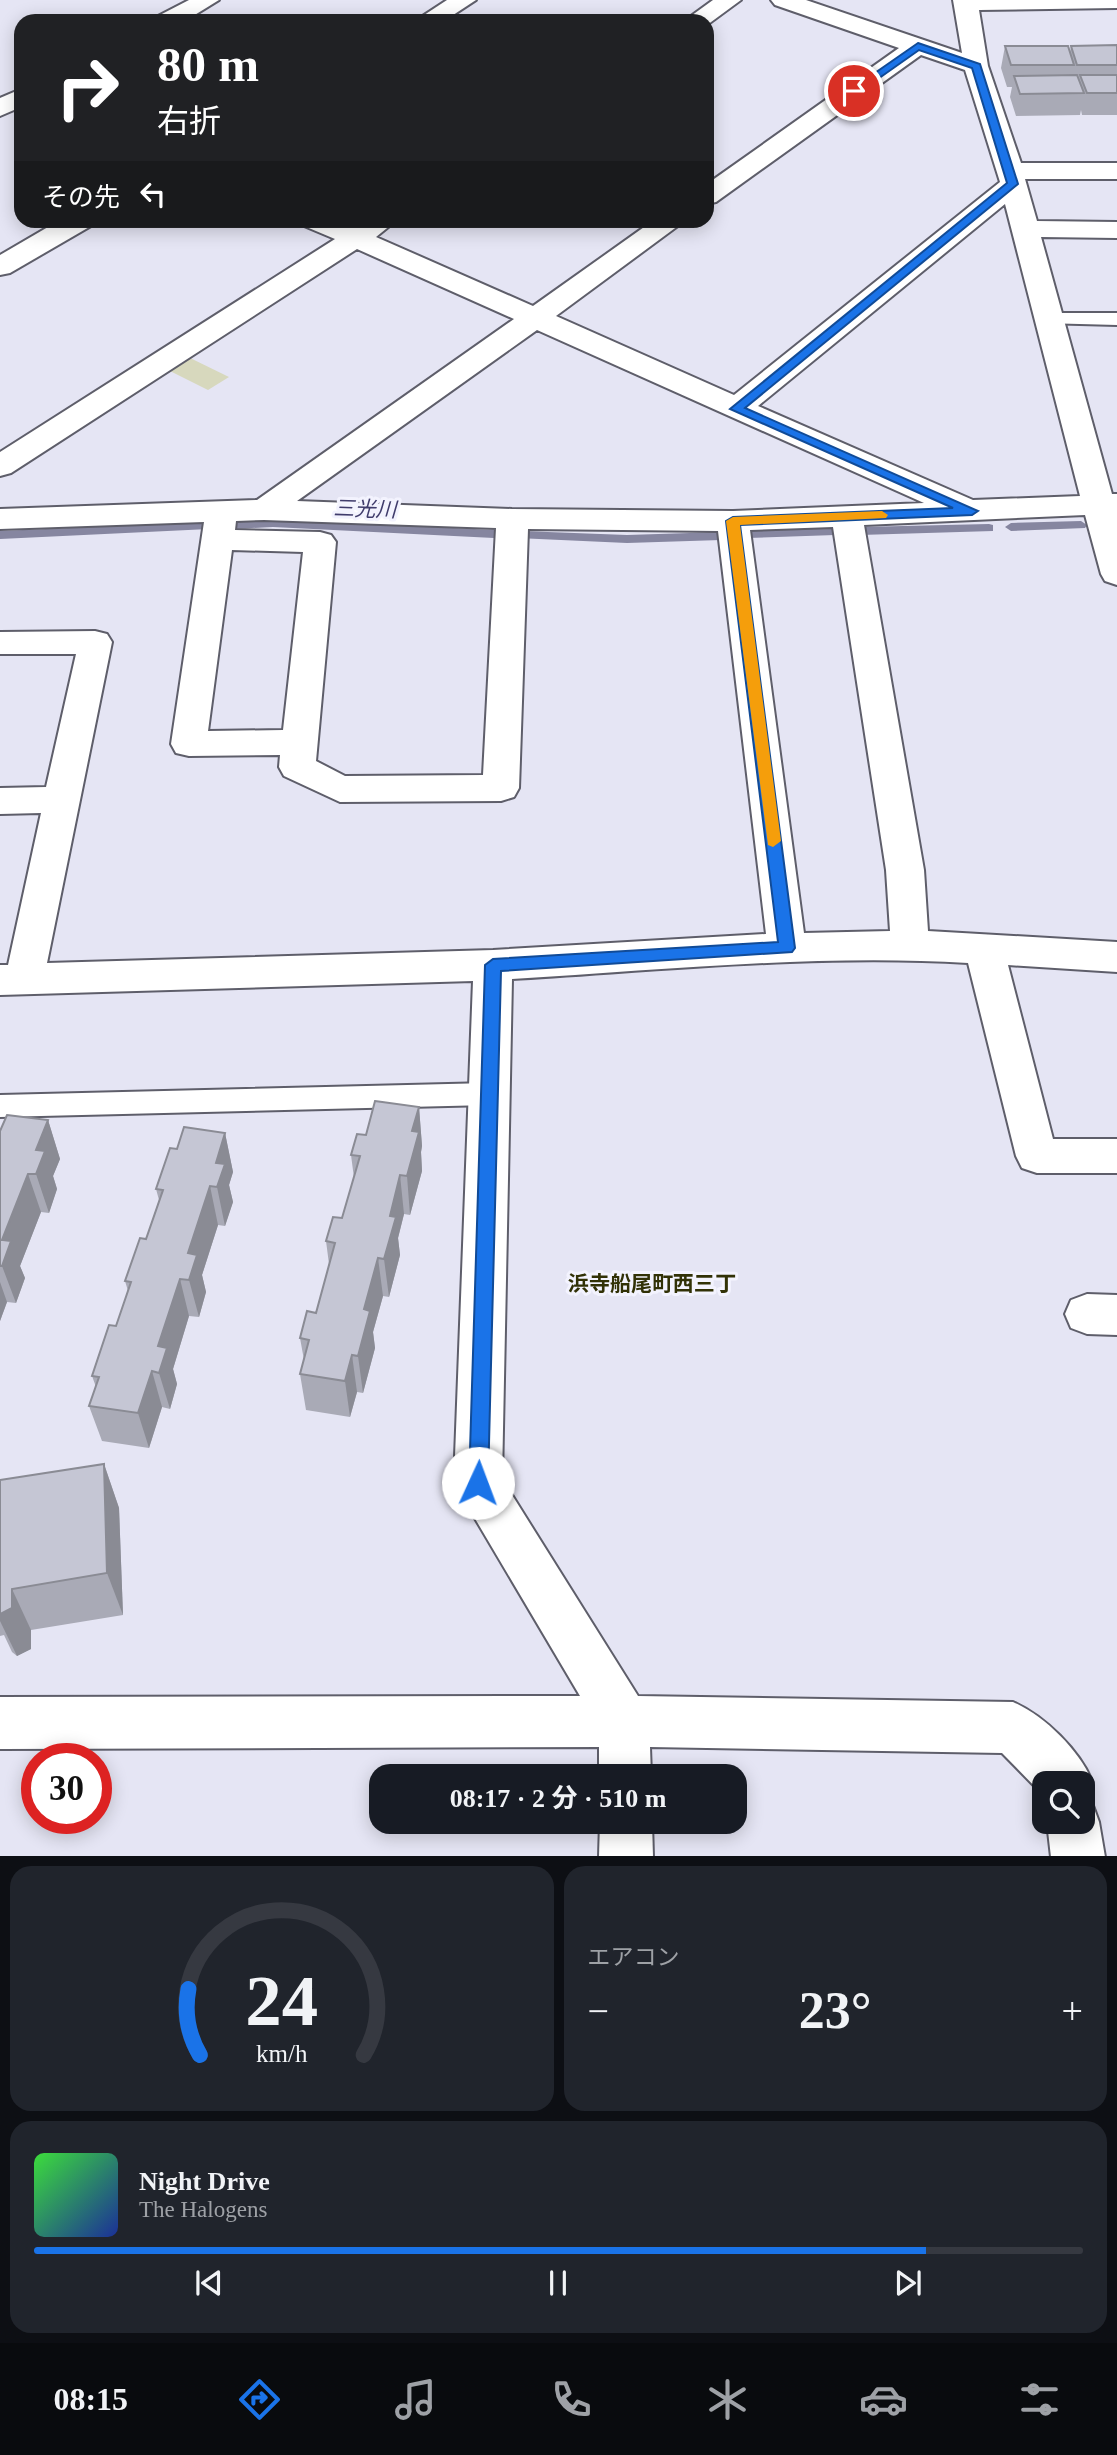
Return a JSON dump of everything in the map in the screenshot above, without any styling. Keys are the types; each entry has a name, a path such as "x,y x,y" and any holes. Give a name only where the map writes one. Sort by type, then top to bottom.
{"street":[{"path":"180,14 207,0"},
{"path":"439,14 464,0"},
{"path":"707,14 729,0"},
{"path":"783,0 976,66"},
{"path":"1117,1 966,1 976,66 1011,177 1048,319 1107,504 1117,574"},
{"path":"714,191 918,46"},
{"path":"986,92 1012,92"},
{"path":"736,409 1011,177 1117,171"},
{"path":"0,267 67,228"},
{"path":"331,228 972,511"},
{"path":"0,466 372,228"},
{"path":"220,525 264,510 662,228"},
{"path":"1024,229 1117,230"},
{"path":"264,510 512,519 733,521 1107,504"},
{"path":"847,517 905,870 910,945"},
{"path":"0,519 220,525 320,542 297,767 340,789 501,788 512,519"},
{"path":"733,521 787,948"},
{"path":"220,525 189,744 299,742"},
{"path":"0,643 95,642 61,800 12,980 493,965 787,948 910,945 1117,957"},
{"path":"0,801 61,800"},
{"path":"984,949 1037,1156 1117,1156"},
{"path":"493,965 478,1483 624,1721 625,1764"},
{"path":"0,1723 624,1721 1013,1728 1055,1771"},
{"path":"626,1834 626,1856"},
{"path":"1075,1834 1078,1856"}],"lane":[{"path":"1048,319 1117,319"},
{"path":"0,1106 489,1094"}],"green space":[{"path":"186,356 229,377 208,390 166,369"}],"building":[{"path":"1117,45 1117,65 1077,65 1071,46"},
{"path":"1005,46 1068,46 1074,65 1011,65"},
{"path":"1077,75 1084,93 1020,94 1014,76"},
{"path":"1080,75 1117,75 1117,93 1087,93"},
{"path":"375,1101 419,1107 412,1131 419,1132 407,1176 400,1175 390,1216 396,1217 384,1259 378,1258 364,1309 370,1311 358,1356 352,1355 345,1381 300,1374 309,1340 300,1338 307,1311 316,1313 335,1243 326,1241 333,1217 342,1218 360,1156 351,1155 357,1134 366,1135"},
{"path":"7,1115 48,1120 36,1150 45,1151 36,1174 28,1174 2,1240 11,1241 0,1266 0,1131"},
{"path":"184,1127 225,1133 216,1163 225,1164 217,1187 210,1186 188,1253 197,1255 189,1280 180,1279 158,1346 167,1348 159,1373 152,1371 138,1413 89,1406 99,1377 92,1376 109,1325 116,1326 131,1282 125,1281 140,1238 146,1239 163,1190 156,1189 170,1148 177,1149"},
{"path":"104,1464 107,1573 12,1589 12,1608 0,1614 0,1480"}],"waterway":[{"name":"三光川","path":"234,525 273,523 494,534"},
{"name":"三光川","path":"1011,527 1081,525"},
{"name":"三光川","path":"0,535 205,526"},
{"name":"三光川","path":"860,531 989,528"},
{"name":"三光川","path":"748,534 831,532"},
{"name":"三光川","path":"521,535 627,539 721,536"}],"slow traffic":[{"path":"773,841 733,521 882,515"}],"district":[{"name":"浜寺船尾町西三丁","path":"652,1284"}],"route":[{"path":"478,1483 493,965 787,948 733,521 972,511 736,409 1013,184 976,66 918,46 854,91"}]}
